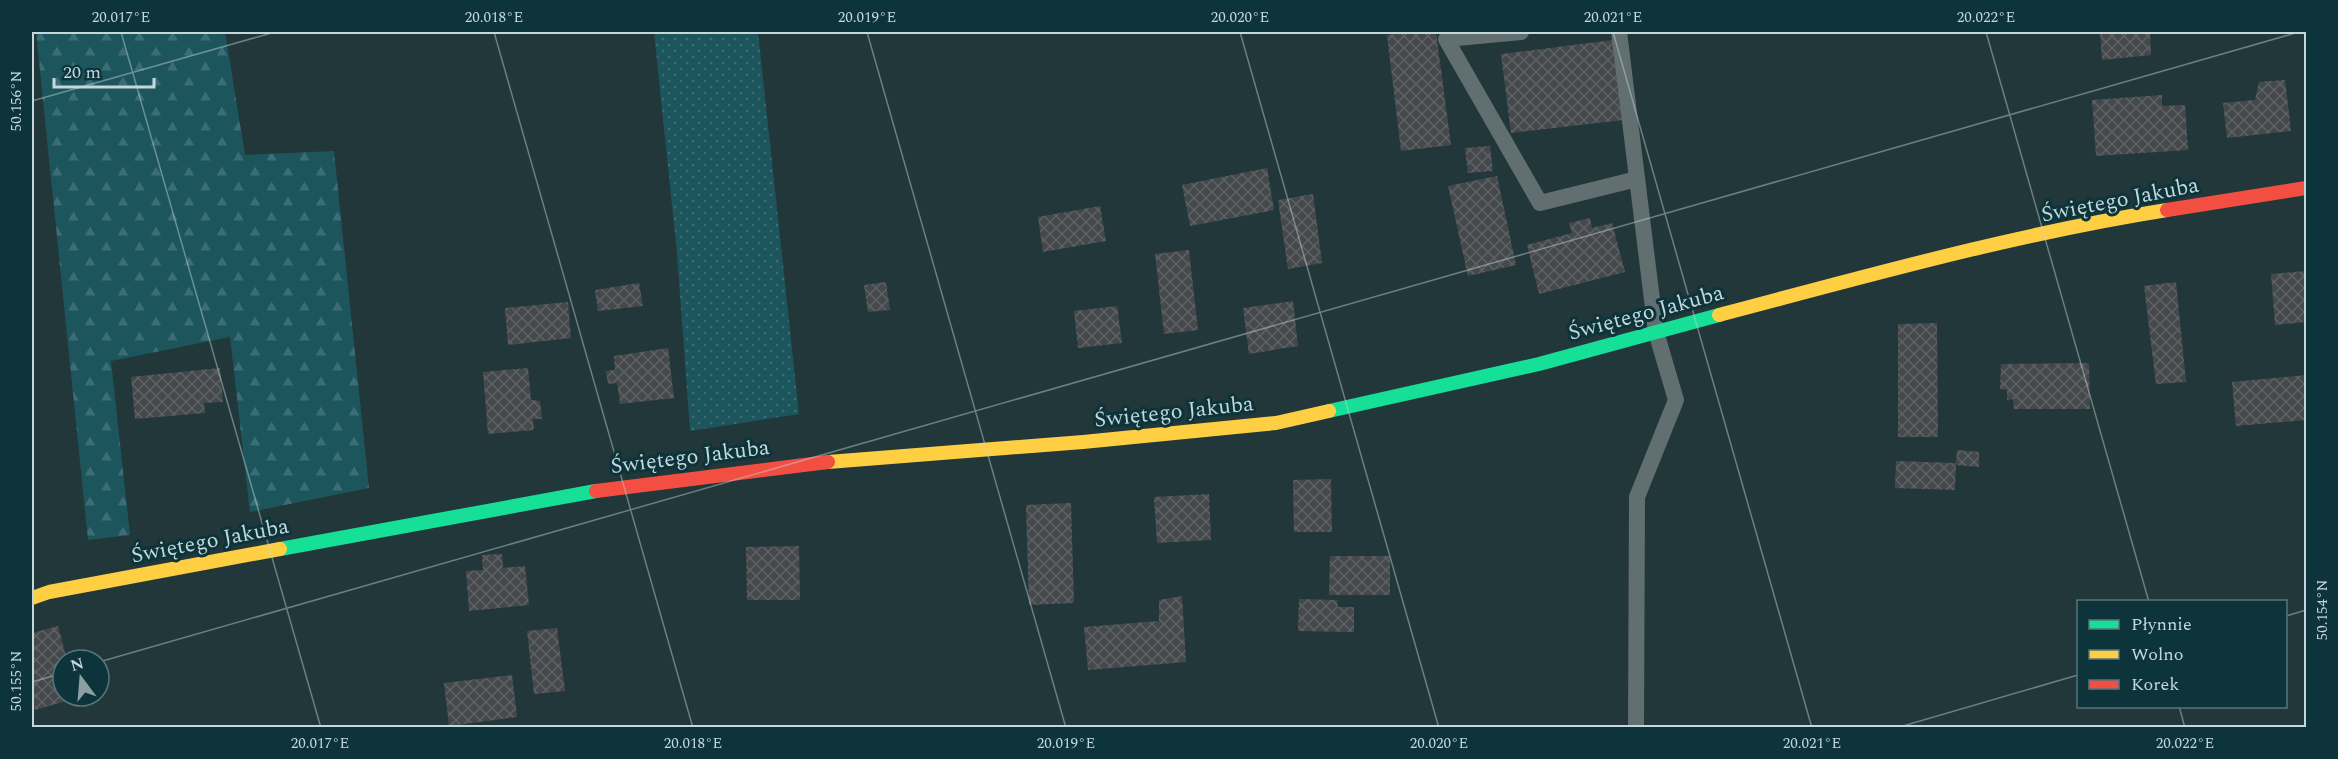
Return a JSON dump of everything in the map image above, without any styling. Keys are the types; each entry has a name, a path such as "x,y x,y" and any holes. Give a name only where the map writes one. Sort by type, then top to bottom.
{"street":[{"name":"Świętego Jakuba","path":"32,598 49,592 611,488 814,463 1083,442 1276,423 1539,364 1917,262 2130,216 2307,188"}],"lane":[{"path":"1521,32 1446,39 1540,203 1637,179"},
{"path":"1619,32 1656,333 1676,400 1638,498 1636,728"}],"green space":[{"path":"36,32 225,32 245,155 334,151 369,488 250,512 230,337 111,361 130,535 88,540"},
{"path":"654,32 758,32 799,414 690,431 677,253"}],"building":[{"path":"1436,32 1451,145 1401,151 1387,35"},
{"path":"2100,32 2150,32 2151,55 2102,60"},
{"path":"1613,40 1623,120 1511,133 1501,54"},
{"path":"2285,80 2291,131 2227,138 2223,103 2255,100 2259,82"},
{"path":"2162,95 2162,106 2185,105 2188,150 2096,156 2092,100"},
{"path":"1490,146 1493,171 1468,173 1465,148"},
{"path":"1267,168 1274,210 1190,226 1182,185"},
{"path":"1497,176 1516,265 1468,276 1448,186"},
{"path":"1313,194 1322,263 1288,269 1278,200"},
{"path":"1100,206 1106,241 1043,252 1038,217"},
{"path":"1590,218 1592,228 1612,223 1625,272 1539,294 1527,245 1572,233 1569,223"},
{"path":"1189,250 1198,330 1164,334 1155,254"},
{"path":"2306,271 2306,322 2275,325 2271,274"},
{"path":"886,282 890,310 868,312 864,285"},
{"path":"2176,282 2186,382 2156,384 2144,286"},
{"path":"639,283 643,306 598,311 595,290"},
{"path":"1293,301 1298,346 1249,354 1243,308"},
{"path":"568,302 571,338 508,345 505,308"},
{"path":"1117,306 1122,343 1078,348 1074,311"},
{"path":"1937,323 1938,437 1898,437 1898,324"},
{"path":"668,348 674,398 620,404 617,383 608,384 606,371 615,370 614,356"},
{"path":"2089,363 2090,409 2014,409 2013,399 2007,400 2007,390 2000,389 2001,364"},
{"path":"220,368 223,402 204,403 205,413 135,419 131,377"},
{"path":"528,368 531,400 540,401 542,419 533,419 534,430 488,434 483,372"},
{"path":"2306,375 2306,420 2236,426 2232,382"},
{"path":"1957,450 1979,452 1979,467 1956,465 1955,490 1895,488 1896,461 1956,463"},
{"path":"1331,479 1332,532 1294,532 1293,480"},
{"path":"1209,494 1211,540 1157,543 1154,497"},
{"path":"1071,503 1074,603 1029,605 1026,505"},
{"path":"799,546 800,600 747,600 746,547"},
{"path":"502,554 503,568 525,566 529,605 469,611 466,571 483,570 482,555"},
{"path":"1330,556 1390,556 1390,595 1329,595"},
{"path":"1182,596 1186,662 1088,670 1084,627 1159,621 1159,600"},
{"path":"1299,599 1337,600 1338,607 1354,607 1354,632 1298,631"},
{"path":"58,626 64,648 51,648 51,705 35,710 32,695 32,633"},
{"path":"557,628 565,691 534,694 527,631"},
{"path":"512,675 517,717 449,726 444,683"}],"traffic: fast":[{"path":"1329,411 1539,364 1719,315"},
{"path":"280,549 596,491"}],"traffic: slow":[{"path":"1719,315 1997,243 2167,210"},
{"path":"828,462 1083,442 1276,423 1329,411"},
{"path":"32,598 49,592 280,549"}],"traffic: jam":[{"path":"2167,210 2306,188"},
{"path":"596,491 828,462"}]}
